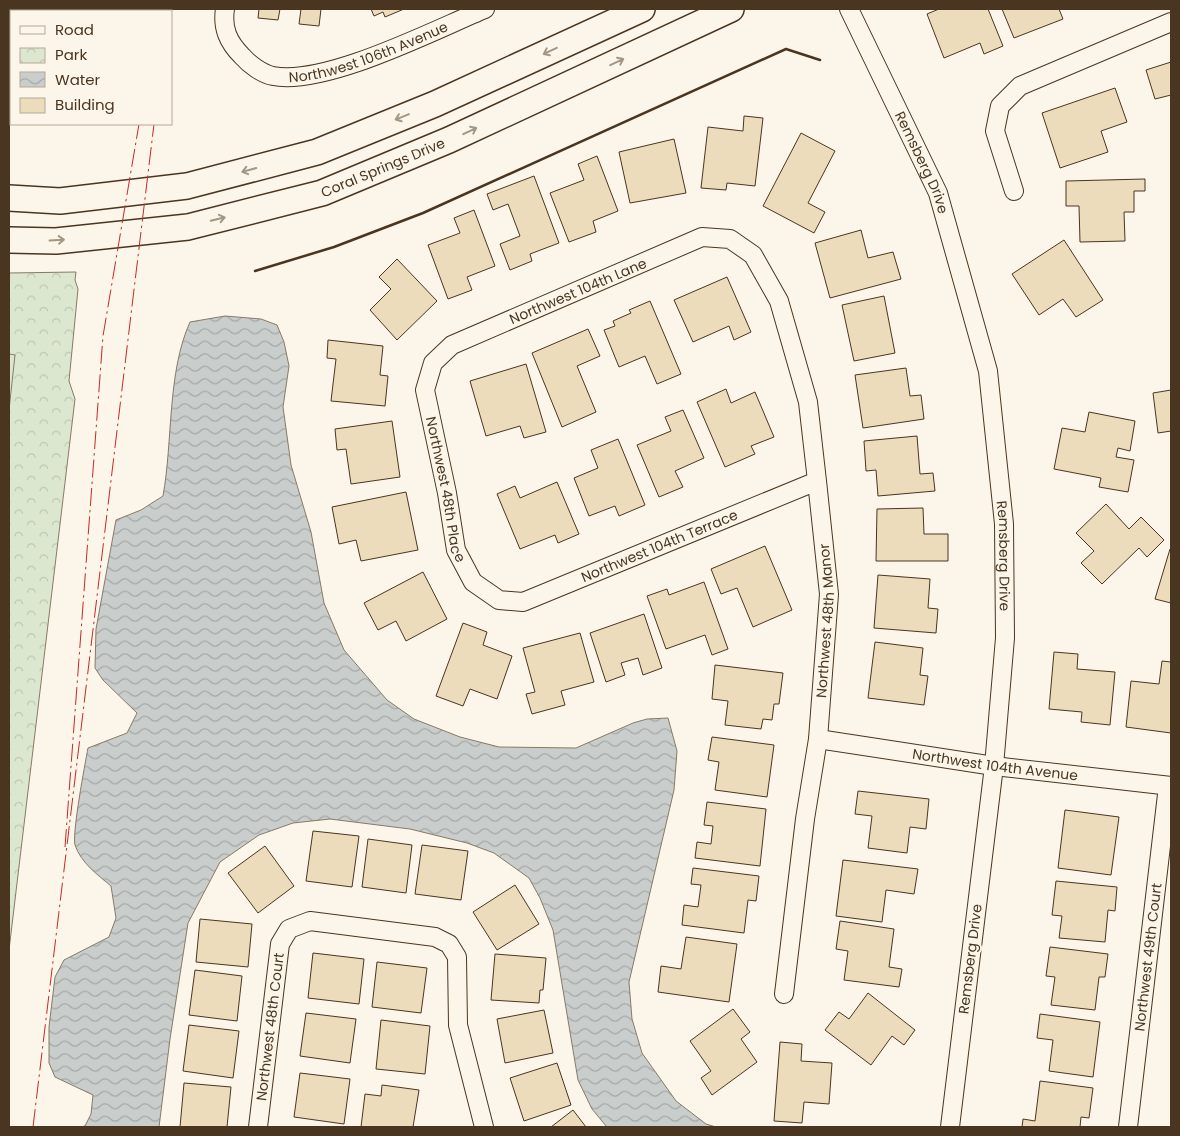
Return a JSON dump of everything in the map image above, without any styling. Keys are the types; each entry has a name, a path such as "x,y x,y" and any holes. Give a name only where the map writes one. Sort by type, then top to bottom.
{"main road":[{"path":"9,198 60,201 188,186 317,152 435,104 642,9"},
{"name":"Coral Springs Drive","path":"9,240 56,241 188,227 322,193 449,140 731,9"},
{"path":"133,192 137,232"}],"street":[{"name":"Northwest 106th Avenue","path":"225,9 223,25 235,50 249,64 272,76 313,76 357,62 485,9"},
{"name":"Remsberg Drive","path":"850,9 938,193 988,370 1004,524 1005,638 994,766 950,1127"},
{"path":"1014,191 995,131 1000,106 1020,86 1171,22"},
{"name":"Northwest 104th Lane","path":"433,363 452,345 702,237 730,239"},
{"name":"Northwest 48th Manor","path":"730,239 753,255 779,301 808,402 818,481 828,594 818,740 805,819 784,994"},
{"name":"Northwest 48th Place","path":"433,363 425,390 447,493 456,550 473,582 499,600"},
{"name":"Northwest 104th Terrace","path":"499,600 523,602 818,481"},
{"name":"Northwest 104th Avenue","path":"818,740 994,766 1170,786"},
{"name":"Northwest 49th Court","path":"1128,1127 1170,786"},
{"name":"Northwest 48th Court","path":"258,1127 280,944 289,929 310,921 435,937 449,944 457,957 458,1025 484,1127"}],"green space":[{"path":"76,272 75,280 78,289 69,381 75,399 9,950 9,273"},
{"path":"9,354 15,355 9,410"}],"water":[{"path":"225,316 261,319 277,325 284,342 289,366 283,407 291,465 311,532 324,603 344,650 387,700 414,719 460,737 499,747 576,748 633,723 647,719 668,718 677,751 674,790 629,982 632,1019 642,1053 676,1101 706,1124 716,1127 607,1127 592,1109 578,1080 553,930 540,898 529,878 494,853 467,843 410,829 330,819 293,823 259,835 220,862 188,923 159,1127 81,1127 85,1126 91,1114 93,1095 55,1077 49,1063 49,1027 55,977 64,960 109,937 116,918 111,886 86,863 75,845 77,813 88,748 127,733 137,713 103,680 95,668 96,629 116,520 141,510 163,496 177,363 190,322"}],"building":[{"path":"259,9 280,9 278,20 258,18"},
{"path":"301,9 321,9 319,26 299,24"},
{"path":"371,9 404,9 385,17 383,12 374,16"},
{"path":"939,9 988,9 1003,46 984,54 980,43 944,58 927,14"},
{"path":"1002,9 1059,9 1063,19 1014,38"},
{"path":"1171,62 1171,95 1155,99 1146,70"},
{"path":"1115,88 1127,122 1101,131 1108,152 1060,168 1042,113"},
{"path":"744,116 763,118 755,186 727,183 726,190 701,188 708,127 743,131"},
{"path":"801,133 835,151 808,203 825,212 814,233 763,206"},
{"path":"674,139 686,193 630,203 619,152"},
{"path":"597,156 618,211 593,221 596,232 569,242 550,193 584,180 578,164"},
{"path":"534,176 559,243 530,254 532,261 510,270 500,244 520,236 508,204 493,210 487,194"},
{"path":"1145,179 1145,191 1134,191 1134,212 1124,212 1125,241 1080,242 1079,206 1066,206 1066,181"},
{"path":"474,210 495,266 467,277 472,290 448,299 428,245 460,233 454,218"},
{"path":"861,230 868,258 893,252 901,279 830,298 815,243"},
{"path":"1064,240 1103,300 1076,317 1063,299 1039,315 1012,274"},
{"path":"397,259 437,301 397,340 370,310 391,289 379,277"},
{"path":"727,277 751,332 734,340 729,326 693,342 674,300"},
{"path":"884,296 895,353 854,361 842,305"},
{"path":"650,301 681,374 657,384 645,356 619,367 604,330 615,326 613,321 631,313 629,310"},
{"path":"588,329 600,356 577,366 596,412 562,427 532,353"},
{"path":"328,340 383,346 380,375 388,376 385,406 331,401 336,359 327,358"},
{"path":"526,364 546,432 524,438 520,426 486,436 470,381"},
{"path":"906,368 910,396 921,395 924,419 863,428 855,375"},
{"path":"726,389 731,403 755,392 774,437 751,446 755,454 725,467 697,402"},
{"path":"1171,390 1171,431 1158,433 1153,393"},
{"path":"683,410 704,458 675,471 683,487 659,497 637,445 671,431 665,417"},
{"path":"1089,412 1135,421 1130,451 1118,448 1116,457 1134,460 1128,492 1099,487 1101,478 1054,469 1062,428 1085,432"},
{"path":"392,421 400,477 351,484 346,449 337,450 335,429"},
{"path":"917,436 920,474 933,473 935,491 878,496 876,470 866,471 864,441"},
{"path":"618,439 645,505 619,516 615,506 589,516 574,478 598,468 591,450"},
{"path":"557,482 579,534 558,543 555,535 520,549 497,494 515,486 520,498"},
{"path":"406,492 418,550 361,561 356,540 339,544 332,507"},
{"path":"1106,504 1129,529 1141,517 1164,540 1147,557 1139,548 1102,584 1081,563 1094,551 1076,533"},
{"path":"923,508 924,534 948,534 948,561 876,561 877,509"},
{"path":"765,546 792,610 753,627 737,588 721,594 711,569"},
{"path":"1171,549 1171,603 1155,599"},
{"path":"423,572 447,619 406,641 396,621 378,630 364,603"},
{"path":"878,575 930,579 928,608 938,609 936,633 874,628"},
{"path":"704,582 728,649 712,655 705,635 666,649 647,596 667,589 669,595"},
{"path":"644,614 662,668 643,675 638,658 621,663 625,675 606,682 590,633"},
{"path":"463,623 487,632 483,645 512,656 497,699 470,689 463,706 436,696"},
{"path":"580,633 594,682 561,691 565,705 532,714 526,694 535,692 523,648"},
{"path":"875,642 923,648 920,675 928,676 924,705 868,698"},
{"path":"1054,652 1078,654 1077,669 1115,672 1110,725 1081,722 1082,712 1049,709"},
{"path":"1162,661 1171,662 1171,733 1126,727 1131,681 1159,684"},
{"path":"715,665 783,673 779,704 774,704 772,720 763,719 761,729 725,725 728,701 712,699"},
{"path":"712,737 774,745 767,797 715,790 719,762 708,760"},
{"path":"858,791 929,799 926,829 910,827 907,853 868,848 872,816 855,814"},
{"path":"707,802 766,809 760,866 695,858 697,842 711,844 713,826 704,825"},
{"path":"1065,810 1119,817 1111,875 1058,868"},
{"path":"313,831 359,836 352,887 306,881"},
{"path":"368,839 412,845 406,893 362,887"},
{"path":"422,845 468,851 461,900 415,894"},
{"path":"265,846 294,886 258,913 228,873"},
{"path":"843,860 918,869 914,894 886,890 882,922 836,916"},
{"path":"693,868 759,876 756,901 748,900 744,933 682,925 684,905 698,907 701,885 691,884"},
{"path":"1056,881 1117,887 1115,911 1108,910 1105,942 1059,938 1062,916 1052,915"},
{"path":"515,885 539,924 497,950 473,912"},
{"path":"200,919 252,924 248,967 196,962"},
{"path":"840,921 894,929 889,967 902,969 899,987 844,980 848,951 836,949"},
{"path":"686,937 737,944 729,1002 658,992 661,966 681,969"},
{"path":"1050,947 1108,954 1105,977 1099,977 1095,1010 1051,1005 1055,977 1046,976"},
{"path":"313,953 364,959 359,1004 308,998"},
{"path":"495,954 546,958 543,990 540,990 539,1003 491,1000"},
{"path":"377,962 427,968 421,1013 372,1007"},
{"path":"195,970 242,976 237,1021 189,1015"},
{"path":"868,993 915,1030 904,1045 892,1036 871,1065 825,1030 839,1012 849,1019"},
{"path":"733,1009 750,1032 741,1039 757,1062 712,1095 701,1078 711,1071 690,1041"},
{"path":"544,1010 553,1053 505,1063 497,1019"},
{"path":"306,1013 356,1019 350,1063 300,1056"},
{"path":"1040,1014 1100,1022 1093,1077 1049,1071 1053,1040 1037,1038"},
{"path":"381,1020 430,1026 425,1074 376,1069"},
{"path":"189,1025 239,1031 233,1078 183,1071"},
{"path":"780,1042 802,1044 801,1061 832,1063 829,1104 804,1102 802,1123 774,1121"},
{"path":"557,1063 571,1105 524,1121 510,1078"},
{"path":"300,1073 350,1079 344,1124 294,1117"},
{"path":"1040,1081 1093,1088 1089,1118 1081,1117 1080,1127 1022,1127 1023,1119 1035,1121"},
{"path":"184,1083 231,1087 227,1127 180,1127"},
{"path":"382,1085 419,1090 413,1127 361,1127 365,1094 381,1096"},
{"path":"573,1110 586,1127 551,1127"}],"wall":[{"path":"255,271 334,247 423,213 786,49 820,60"}],"power":[{"path":"65,847 103,336 139,125"},
{"path":"33,1127 154,125"}]}
